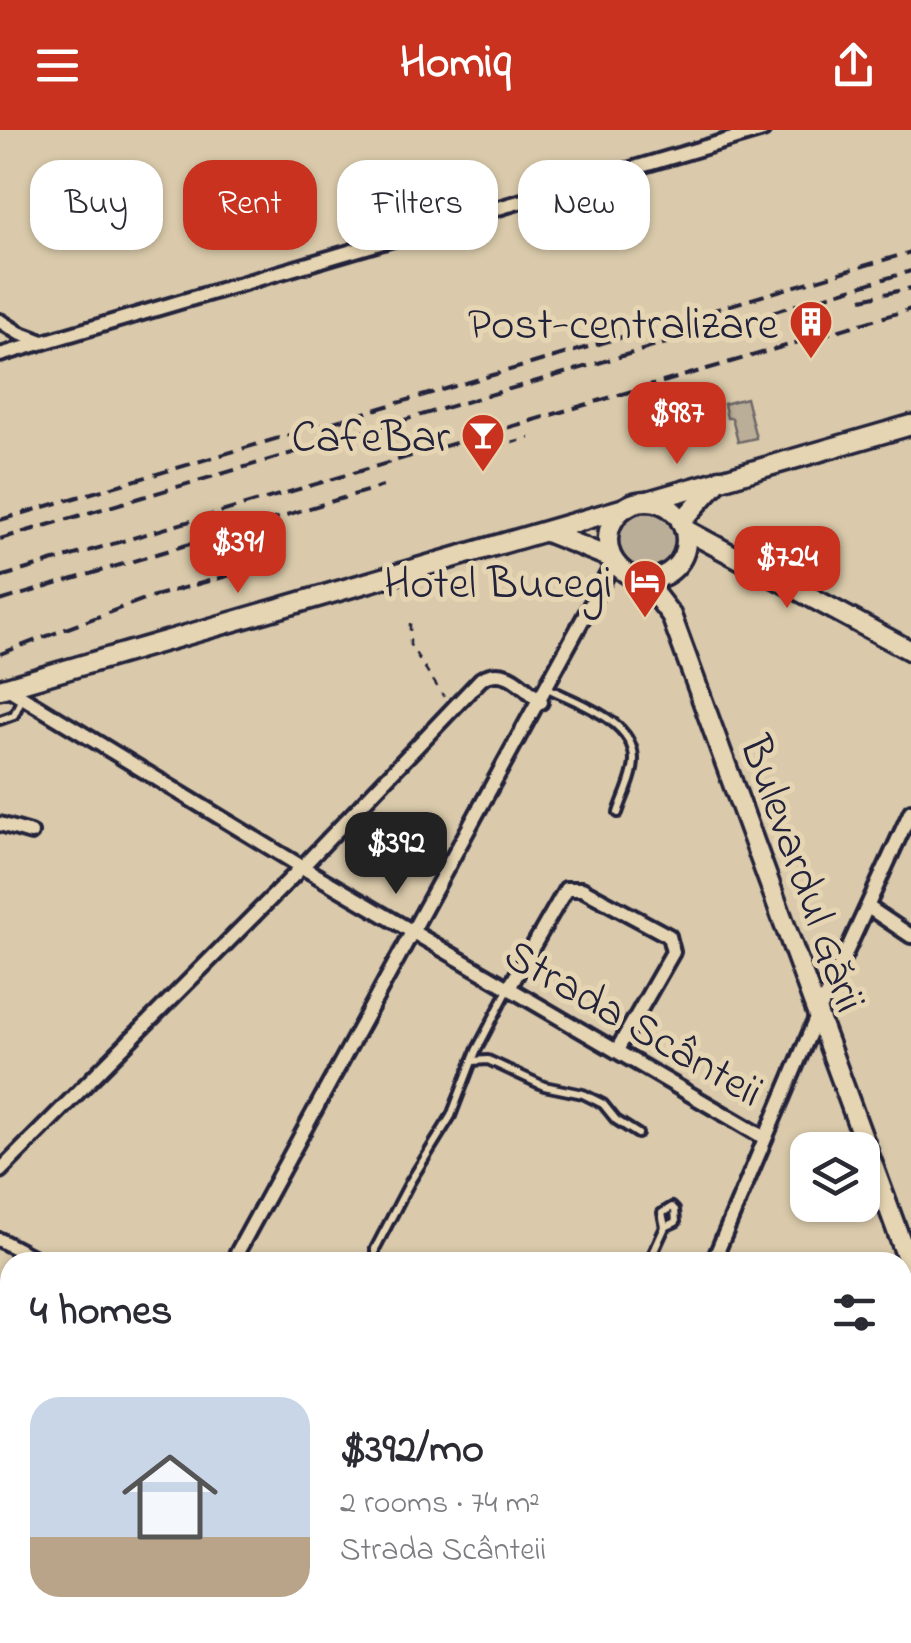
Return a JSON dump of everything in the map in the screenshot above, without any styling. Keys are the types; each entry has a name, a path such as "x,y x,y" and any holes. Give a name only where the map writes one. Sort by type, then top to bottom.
{"main road":[{"path":"9,692 911,424"},
{"path":"683,526 720,478"},
{"path":"648,502 667,507 683,526 911,651"},
{"path":"613,560 609,530 625,508"},
{"path":"545,532 613,560 622,571 643,579 670,572 682,557 686,538 683,526"},
{"name":"Bulevardul Gării","path":"670,572 671,615"},
{"name":"Bulevardul Gării","path":"643,579 671,615 905,1252"}],"street":[{"path":"0,355 763,130"},
{"path":"0,321 19,334 46,342"},
{"path":"237,1252 548,688 613,560"},
{"path":"0,1171 488,675 507,674 540,702"},
{"name":"Strada Scânteii","path":"9,692 766,1138"},
{"path":"717,1252 817,1016 911,810"},
{"path":"0,824 31,834"},
{"path":"509,988 566,889 582,890 669,936 673,952 618,1050"},
{"path":"868,908 911,936"},
{"path":"0,1240 23,1252"}],"lane":[{"path":"548,688 616,724 629,744 634,761 618,813"},
{"path":"0,720 14,714 9,692"},
{"path":"376,1252 410,1182 450,1116 472,1061 509,988"},
{"path":"482,1040 488,1060"},
{"path":"472,1061 488,1060 544,1086 593,1099 638,1134"},
{"path":"654,1252 665,1227"}],"path":[{"path":"497,448 530,438"},
{"path":"410,623 410,645 452,709"}],"shaded area":[{"path":"746,398 756,438 738,442 724,404"},
{"path":"647,510 668,519 677,540 668,561 647,570 626,561 617,540 626,519"}],"railway":[{"path":"0,520 911,252"},
{"path":"0,539 911,271"},
{"path":"862,299 911,288"},
{"path":"0,577 911,309"},
{"path":"0,601 383,486"},
{"path":"0,654 147,598 238,573"}],"place":[{"name":"Post-centralizare","path":"811,360"},
{"name":"CafeBar","path":"483,473"},
{"name":"Hotel Bucegi","path":"645,619"}]}
